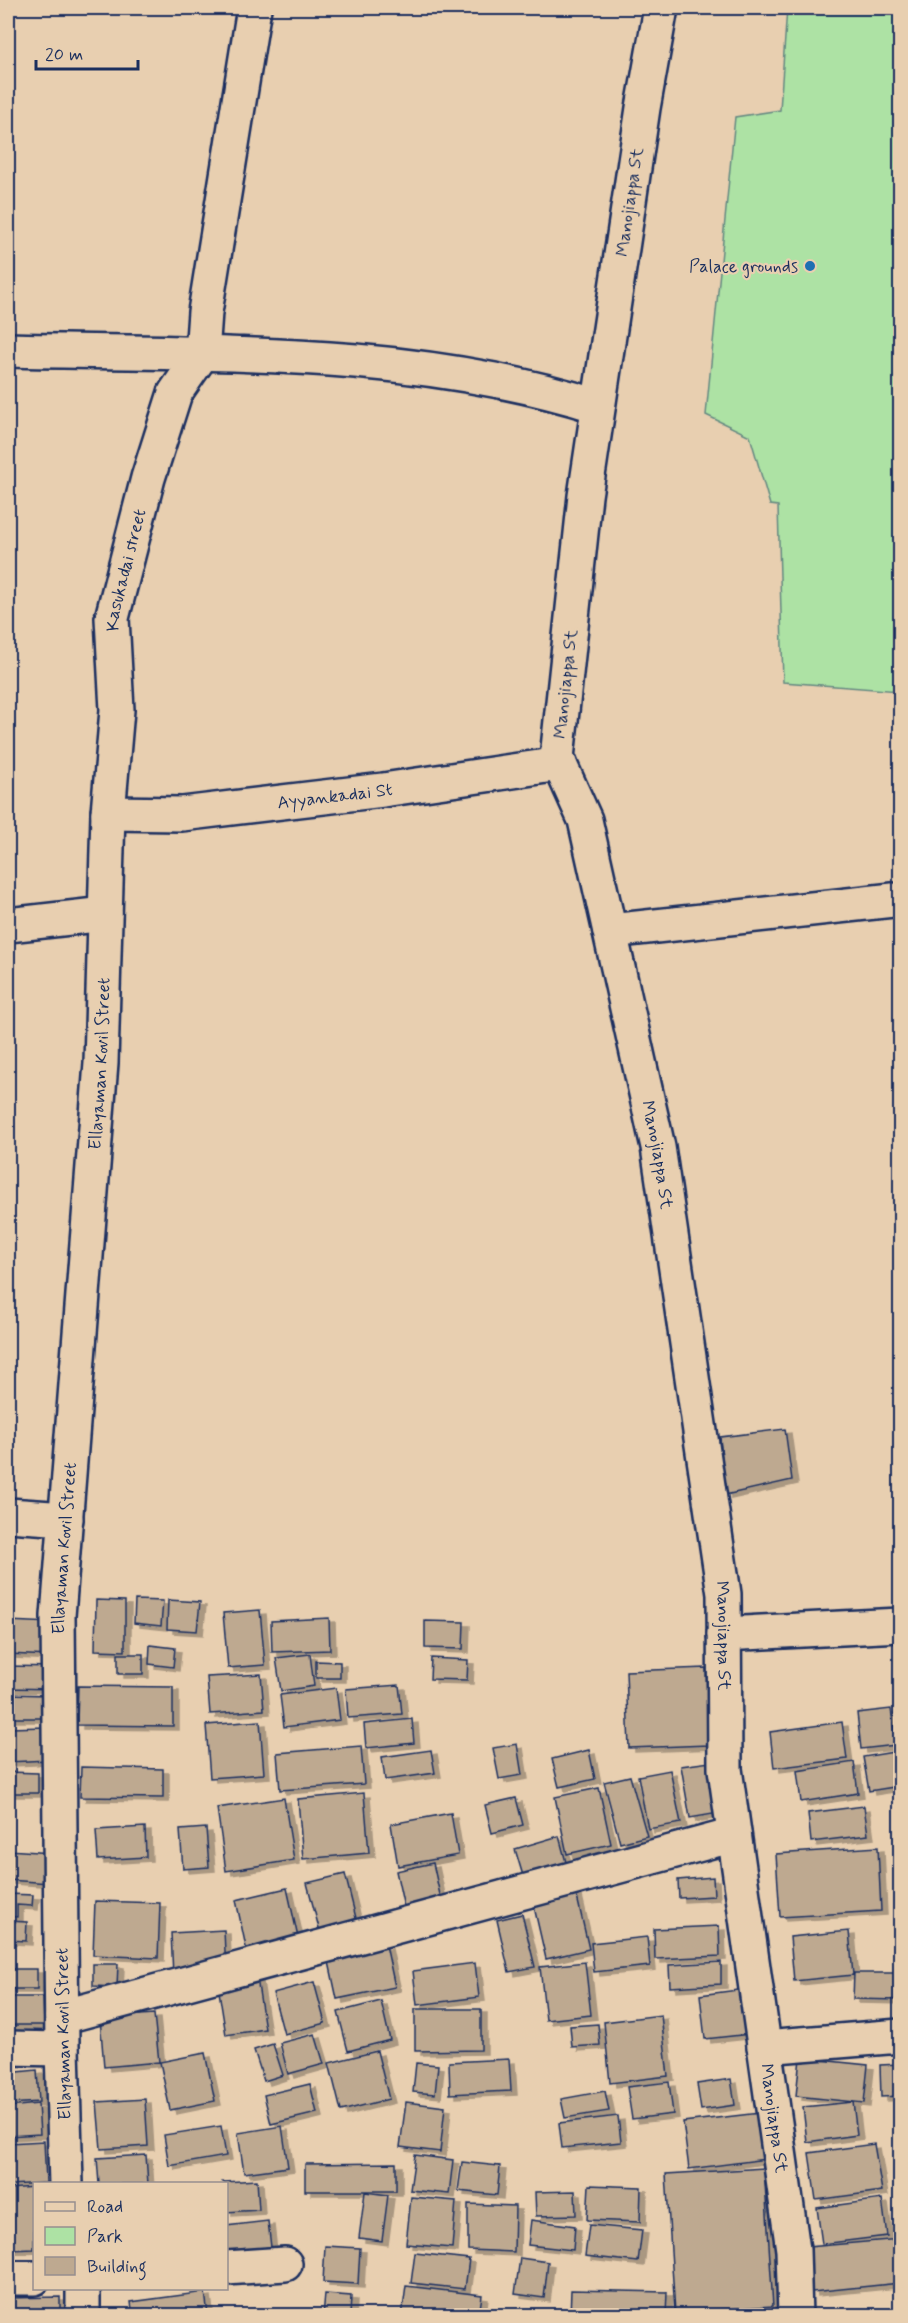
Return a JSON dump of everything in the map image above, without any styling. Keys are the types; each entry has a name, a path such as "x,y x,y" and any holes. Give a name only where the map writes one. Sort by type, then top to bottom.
{"street":[{"path":"202,354 205,312 254,8"},
{"name":"Manojiappa St","path":"661,8 643,108 585,496 557,758 585,820 658,1147 724,1594 725,1769 793,2250 795,2316"},
{"path":"8,350 316,356 407,364 546,390 598,406"},
{"name":"Kasukadai street","path":"105,914 117,710 112,618 148,478 175,393 202,354"},
{"name":"Ayyankadai St","path":"109,827 182,813 383,790 560,764"},
{"path":"610,931 894,900"},
{"path":"8,925 105,914"},
{"name":"Ellayaman Kovil Street","path":"66,2182 62,2049 58,1616 101,1063 105,914"},
{"path":"8,1515 66,1519"},
{"path":"724,1634 900,1625"},
{"path":"62,2018 734,1835"},
{"path":"764,2048 900,2036"},
{"path":"8,2048 62,2049"},
{"path":"228,2268 285,2264"},
{"path":"8,2278 33,2278"},
{"path":"83,2290 83,2316"}],"green space":[{"name":"Palace grounds","path":"787,8 900,8 900,691 783,682 778,506 770,505 750,436 706,415 735,117 780,110"}],"building":[{"path":"785,1429 792,1480 725,1495 720,1437"},
{"path":"96,1600 125,1601 125,1651 95,1650"},
{"path":"135,1600 163,1601 161,1626 134,1623"},
{"path":"168,1600 200,1602 197,1631 167,1629"},
{"path":"260,1610 265,1665 228,1668 223,1613"},
{"path":"329,1618 330,1650 272,1652 271,1621"},
{"path":"8,1621 52,1623 50,1656 8,1654"},
{"path":"425,1621 464,1622 463,1649 425,1648"},
{"path":"150,1645 175,1648 173,1667 149,1664"},
{"path":"118,1654 143,1654 143,1674 118,1674"},
{"path":"310,1654 314,1686 281,1691 276,1658"},
{"path":"431,1658 468,1660 467,1680 430,1679"},
{"path":"316,1661 340,1662 340,1678 316,1678"},
{"path":"8,1666 53,1667 53,1689 8,1688"},
{"path":"706,1668 709,1745 629,1748 626,1671"},
{"path":"261,1674 264,1710 210,1714 207,1677"},
{"path":"399,1685 402,1714 348,1718 346,1689"},
{"path":"78,1686 173,1687 173,1726 77,1725"},
{"path":"336,1688 340,1720 284,1727 280,1695"},
{"path":"8,1694 46,1695 46,1718 8,1718"},
{"path":"891,1709 896,1745 861,1749 857,1713"},
{"path":"412,1719 414,1743 366,1748 364,1724"},
{"path":"260,1721 264,1774 210,1778 206,1725"},
{"path":"842,1722 847,1759 774,1768 770,1732"},
{"path":"47,1727 48,1760 8,1762 8,1728"},
{"path":"517,1744 522,1775 499,1779 493,1748"},
{"path":"361,1746 364,1784 280,1790 277,1753"},
{"path":"431,1750 435,1773 385,1780 382,1757"},
{"path":"589,1750 595,1779 559,1787 552,1759"},
{"path":"900,1751 900,1786 869,1791 863,1757"},
{"path":"710,1762 719,1813 690,1818 681,1766"},
{"path":"854,1762 858,1793 801,1802 797,1771"},
{"path":"81,1767 163,1769 163,1798 80,1797"},
{"path":"670,1770 681,1823 648,1829 638,1776"},
{"path":"8,1772 38,1773 38,1793 8,1793"},
{"path":"630,1776 647,1836 620,1843 604,1782"},
{"path":"599,1788 611,1844 567,1854 555,1797"},
{"path":"364,1793 369,1853 303,1859 298,1799"},
{"path":"284,1798 294,1860 226,1871 217,1808"},
{"path":"516,1798 523,1825 492,1833 485,1805"},
{"path":"864,1806 868,1835 811,1842 808,1813"},
{"path":"451,1813 458,1855 398,1866 391,1824"},
{"path":"145,1827 146,1857 98,1860 96,1830"},
{"path":"206,1828 209,1867 183,1869 180,1830"},
{"path":"559,1836 567,1866 524,1879 515,1849"},
{"path":"878,1847 881,1911 780,1917 776,1854"},
{"path":"8,1850 52,1853 50,1883 8,1880"},
{"path":"433,1863 442,1904 405,1912 396,1871"},
{"path":"345,1874 361,1938 324,1947 307,1883"},
{"path":"713,1877 714,1896 679,1898 678,1880"},
{"path":"287,1888 303,1960 251,1971 236,1900"},
{"path":"575,1888 589,1949 546,1959 532,1898"},
{"path":"8,1894 33,1895 32,1906 17,1905 17,1917 8,1916"},
{"path":"95,1901 160,1903 158,1958 93,1955"},
{"path":"522,1914 535,1967 509,1972 497,1920"},
{"path":"8,1921 27,1922 26,1941 8,1940"},
{"path":"719,1926 720,1956 655,1959 654,1929"},
{"path":"224,1930 226,1973 173,1975 171,1933"},
{"path":"849,1931 853,1975 794,1981 790,1937"},
{"path":"647,1937 650,1966 594,1972 591,1943"},
{"path":"386,1945 395,1987 337,1999 328,1957"},
{"path":"585,1962 591,2015 546,2020 540,1967"},
{"path":"721,1962 721,1984 670,1987 669,1965"},
{"path":"475,1963 479,1997 417,2005 413,1971"},
{"path":"93,1964 118,1964 117,1987 93,1986"},
{"path":"8,1969 37,1969 37,1989 8,1989"},
{"path":"854,1973 900,1973 900,2000 853,1999"},
{"path":"257,1978 265,2029 226,2035 218,1985"},
{"path":"314,1982 325,2023 284,2034 273,1993"},
{"path":"745,1989 750,2034 705,2039 700,1995"},
{"path":"8,1997 43,1997 44,2025 8,2025"},
{"path":"381,2001 390,2040 348,2051 338,2012"},
{"path":"415,2009 481,2009 481,2050 415,2051"},
{"path":"154,2014 159,2062 104,2067 100,2018"},
{"path":"661,2015 668,2076 610,2083 604,2022"},
{"path":"598,2024 600,2045 572,2047 570,2026"},
{"path":"315,2034 324,2064 288,2074 280,2043"},
{"path":"273,2044 283,2075 264,2081 254,2050"},
{"path":"377,2051 389,2099 341,2111 329,2063"},
{"path":"205,2053 215,2101 170,2110 160,2062"},
{"path":"800,2058 868,2065 864,2103 796,2096"},
{"path":"509,2059 511,2091 450,2094 449,2062"},
{"path":"416,2063 438,2065 435,2094 413,2092"},
{"path":"900,2064 900,2096 881,2097 880,2065"},
{"path":"37,2070 39,2102 8,2104 8,2073"},
{"path":"731,2079 735,2105 701,2110 697,2084"},
{"path":"669,2082 673,2114 632,2119 627,2087"},
{"path":"310,2084 317,2113 271,2124 264,2095"},
{"path":"605,2091 609,2111 565,2118 561,2099"},
{"path":"145,2099 148,2146 101,2149 97,2102"},
{"path":"406,2102 445,2107 440,2152 400,2147"},
{"path":"853,2102 857,2135 807,2142 803,2107"},
{"path":"38,2104 40,2134 8,2136 8,2107"},
{"path":"760,2113 766,2159 689,2169 683,2122"},
{"path":"618,2116 621,2142 562,2148 559,2123"},
{"path":"221,2126 226,2156 169,2166 164,2135"},
{"path":"282,2126 288,2167 244,2173 238,2133"},
{"path":"44,2141 46,2182 8,2185 8,2143"},
{"path":"874,2144 882,2191 816,2200 809,2153"},
{"path":"146,2155 148,2182 99,2182 97,2158"},
{"path":"415,2155 453,2160 449,2194 410,2190"},
{"path":"462,2162 500,2166 497,2195 458,2191"},
{"path":"396,2163 396,2191 305,2191 305,2164"},
{"path":"764,2168 773,2306 675,2312 666,2174"},
{"path":"257,2180 259,2210 228,2212 228,2182 223,2182"},
{"path":"589,2185 641,2187 640,2222 587,2220"},
{"path":"33,2187 33,2249 8,2250 8,2189"},
{"path":"575,2191 576,2215 536,2216 535,2192"},
{"path":"365,2192 388,2195 382,2241 359,2238"},
{"path":"411,2197 456,2201 452,2248 406,2244"},
{"path":"882,2199 887,2236 822,2244 817,2208"},
{"path":"468,2204 515,2206 514,2252 468,2250"},
{"path":"531,2220 575,2226 573,2250 528,2245"},
{"path":"268,2221 271,2247 228,2252 228,2226"},
{"path":"589,2225 642,2230 638,2262 585,2256"},
{"path":"900,2239 900,2283 812,2292 808,2247"},
{"path":"325,2246 360,2248 358,2284 323,2282"},
{"path":"415,2253 469,2259 465,2289 411,2283"},
{"path":"520,2258 548,2262 544,2298 515,2294"},
{"path":"406,2286 482,2295 479,2316 402,2316"},
{"path":"571,2290 667,2292 666,2316 570,2316"},
{"path":"205,2292 208,2315 133,2316 131,2302"},
{"path":"325,2294 351,2296 350,2316 323,2316"},
{"path":"60,2297 60,2316 8,2316 8,2298"}],"place":[{"name":"Palace grounds","path":"810,266"}]}
